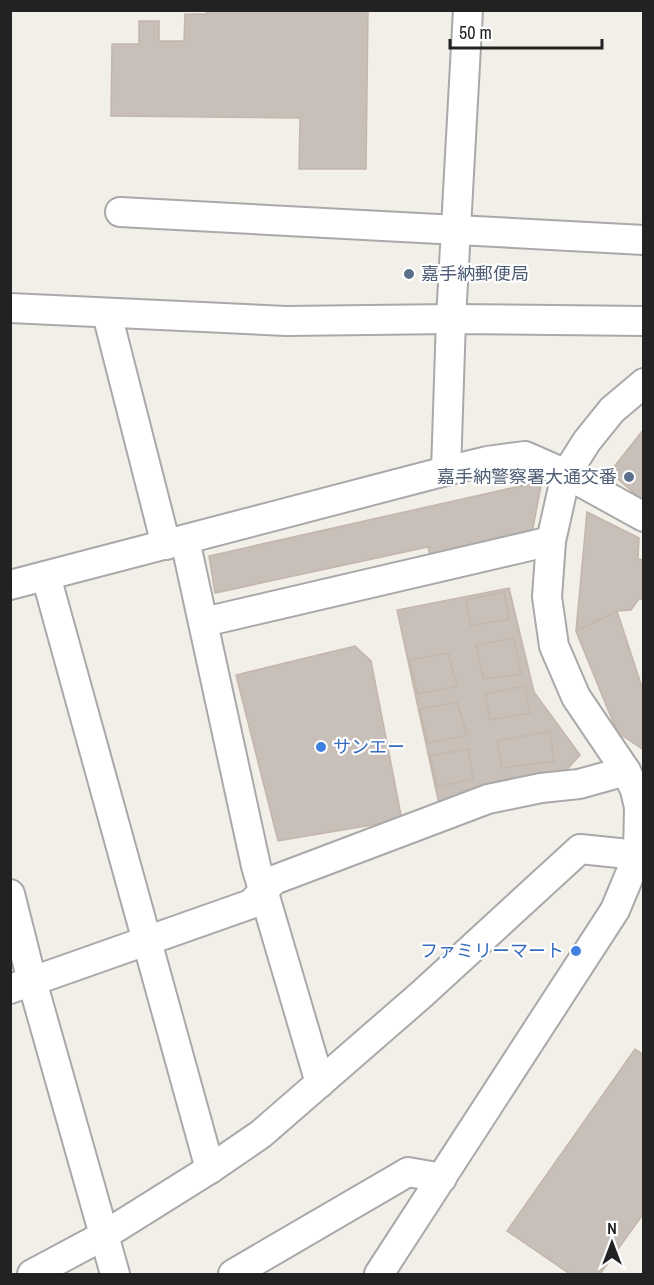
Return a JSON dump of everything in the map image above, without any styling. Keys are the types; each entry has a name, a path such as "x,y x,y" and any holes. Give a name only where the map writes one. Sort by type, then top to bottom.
{"street":[{"path":"446,471 451,319 468,10"},
{"path":"120,212 644,240"},
{"path":"10,308 286,321 451,319 644,321"},
{"path":"107,314 176,543 204,622 256,866 320,1083"},
{"path":"379,1275 615,910 638,855 639,807 635,783 576,697 554,646 547,597 551,541 566,474 587,441 612,410 644,382"},
{"path":"10,585 446,471 487,461 525,456 566,474 644,517"},
{"path":"204,622 551,541"},
{"path":"46,576 210,1169"},
{"path":"21,985 251,904 274,880 488,800 542,788 579,784 635,783"},
{"path":"32,1275 103,1236 261,1134 422,994 580,849 638,855"},
{"path":"10,894 21,985 116,1275"},
{"path":"233,1275 408,1172 442,1178"}],"building":[{"path":"207,10 368,10 366,169 299,169 300,118 111,116 112,44 139,44 139,21 159,21 159,41 184,41 185,14 207,14"},
{"path":"644,429 644,502 610,472"},
{"path":"542,481 531,538 430,556 428,547 215,593 209,556"},
{"path":"587,512 639,538 638,559 644,560 644,599 639,599 631,610 617,611 576,631"},
{"path":"509,588 534,692 580,755 563,774 439,804 397,610"},
{"path":"504,592 509,619 471,626 466,600"},
{"path":"617,611 644,693 644,750 617,732 576,631"},
{"path":"514,638 521,674 484,679 476,645"},
{"name":"サンエー","path":"355,646 371,661 402,820 278,841 236,675"},
{"path":"448,653 457,686 418,694 409,660"},
{"path":"525,686 530,713 490,720 485,694"},
{"path":"457,702 467,735 428,743 419,709"},
{"path":"550,731 554,761 502,768 497,741"},
{"path":"468,749 473,779 437,787 430,756"},
{"path":"635,1049 644,1055 644,1213 600,1274 570,1274 507,1231"}],"place":[{"name":"嘉手納郵便局","path":"409,274"},
{"name":"嘉手納警察署大通交番","path":"629,477"},
{"name":"サンエー","path":"321,747"},
{"name":"ファミリーマート","path":"576,951"}]}
